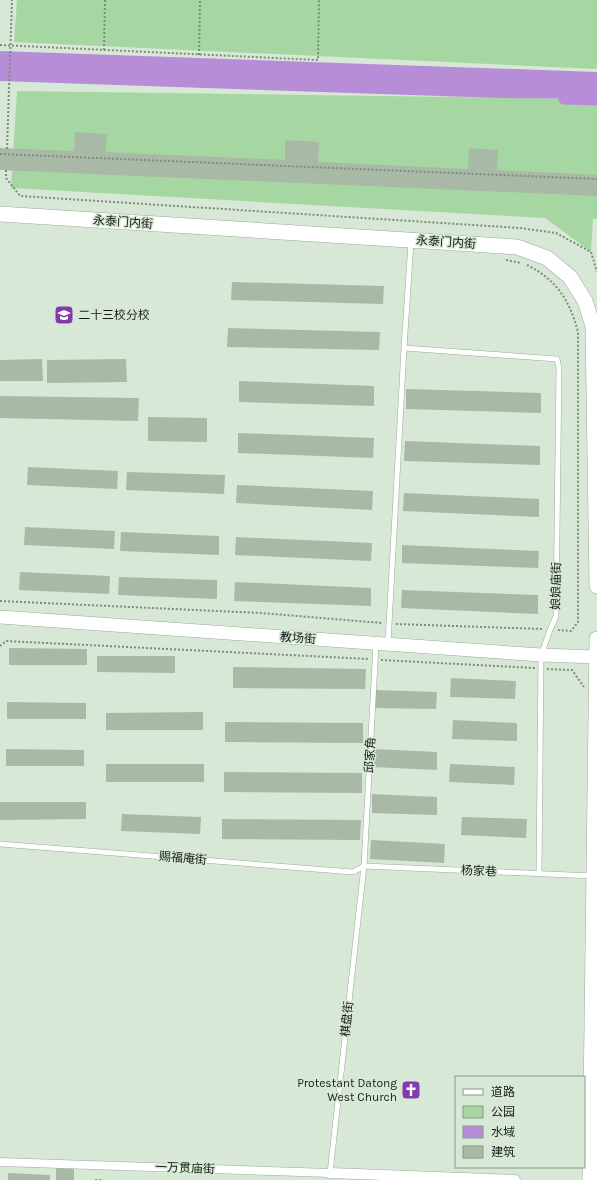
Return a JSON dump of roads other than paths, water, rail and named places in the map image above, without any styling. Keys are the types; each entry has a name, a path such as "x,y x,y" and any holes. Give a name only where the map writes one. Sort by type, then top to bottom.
{"main road":[{"name":"永泰门内街","path":"0,214 517,246 547,258 570,277 585,300 593,326 597,586"},
{"path":"590,1180 597,639"}],"street":[{"name":"教场街","path":"0,617 541,655 597,657"},
{"name":"一万贯庙街","path":"0,1162 515,1180"}],"lane":[{"name":"邱家角","path":"364,866 375,660 389,624 411,240"},
{"name":"娘娘庙街","path":"404,348 557,359 559,368 556,616 541,655 539,873"},
{"name":"赐福庵街","path":"0,844 354,872 364,866"},
{"name":"杨家巷","path":"364,866 594,876"},
{"name":"棋盘街","path":"330,1173 364,866"}],"water":[{"path":"0,51 597,72 597,99 499,98 0,81"}],"waterway":[{"path":"564,99 597,100"}],"place":[{"name":"二十三校分校","path":"64,315"},
{"name":"Protestant Datong West Church","path":"411,1090"}]}
